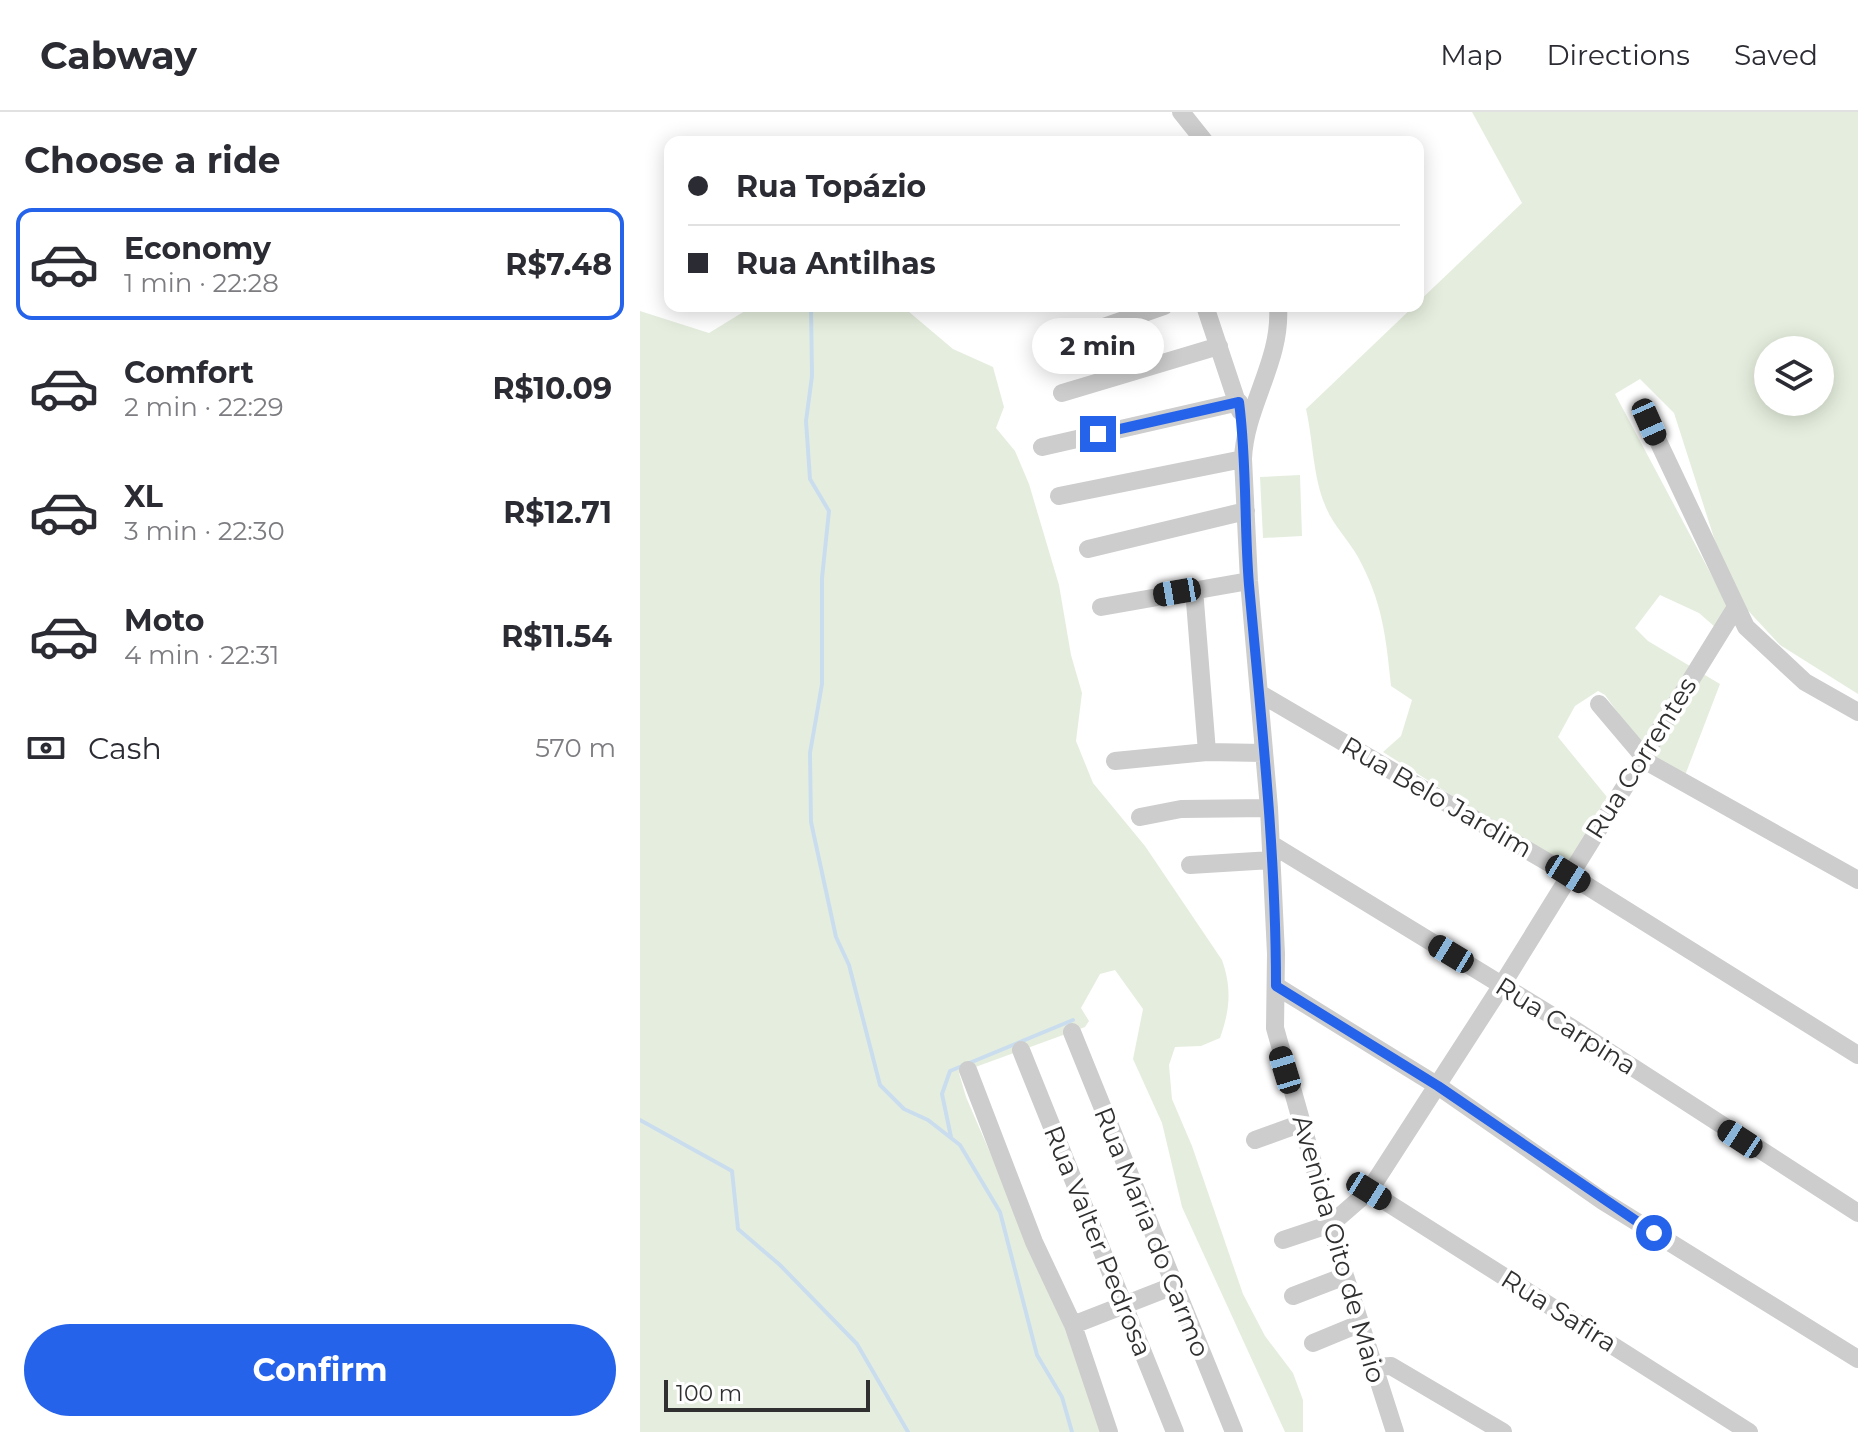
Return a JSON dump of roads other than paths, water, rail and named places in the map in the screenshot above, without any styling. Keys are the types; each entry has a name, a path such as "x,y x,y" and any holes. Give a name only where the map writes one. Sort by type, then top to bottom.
{"street":[{"path":"1181,112 1200,136"},
{"path":"1095,330 1147,312"},
{"path":"1059,496 1244,450 1239,402 1207,312"},
{"name":"Avenida Oito de Maio","path":"1278,312 1276,347 1244,450 1249,581 1269,808 1275,1028 1389,1430"},
{"path":"1062,393 1219,346"},
{"path":"1042,447 1239,402"},
{"path":"1649,422 1746,627 1783,665 1817,690 1858,712"},
{"path":"1088,549 1246,511"},
{"path":"1101,607 1249,581"},
{"path":"1194,589 1207,752"},
{"name":"Rua Correntes","path":"1331,1224 1369,1191 1438,1086 1736,607"},
{"name":"Rua Belo Jardim","path":"1259,693 1568,874 1858,1055"},
{"path":"1599,704 1649,763 1858,880"},
{"path":"1115,761 1207,752 1264,753"},
{"path":"1140,817 1181,809 1269,808"},
{"path":"1190,865 1271,852"},
{"name":"Rua Carpina","path":"1271,852 1502,985 1858,1213"},
{"path":"1276,986 1438,1086 1603,1201 1858,1359"},
{"name":"Rua Maria do Carmo","path":"1072,1032 1234,1432"},
{"name":"Rua Valter Pedrosa","path":"1021,1050 1175,1432"},
{"path":"968,1070 1034,1242 1073,1325 1109,1432"},
{"path":"1255,1140 1302,1123"},
{"name":"Rua Safira","path":"1369,1191 1749,1432"},
{"path":"1283,1240 1331,1224"},
{"path":"1293,1296 1345,1276"},
{"path":"1073,1325 1173,1286"},
{"path":"1313,1343 1359,1324"},
{"path":"1372,1367 1391,1366 1503,1432"}],"waterway":[{"path":"811,312 812,376 806,421 810,479 829,511 822,578 822,684 810,753 811,822 836,937 849,965 880,1085 904,1109 928,1120 960,1145 1000,1212 1037,1355 1062,1397 1072,1432"},
{"path":"951,1137 942,1094 950,1071 1073,1020"},
{"path":"640,1120 732,1171 738,1229 780,1265 857,1344 908,1432"}]}
